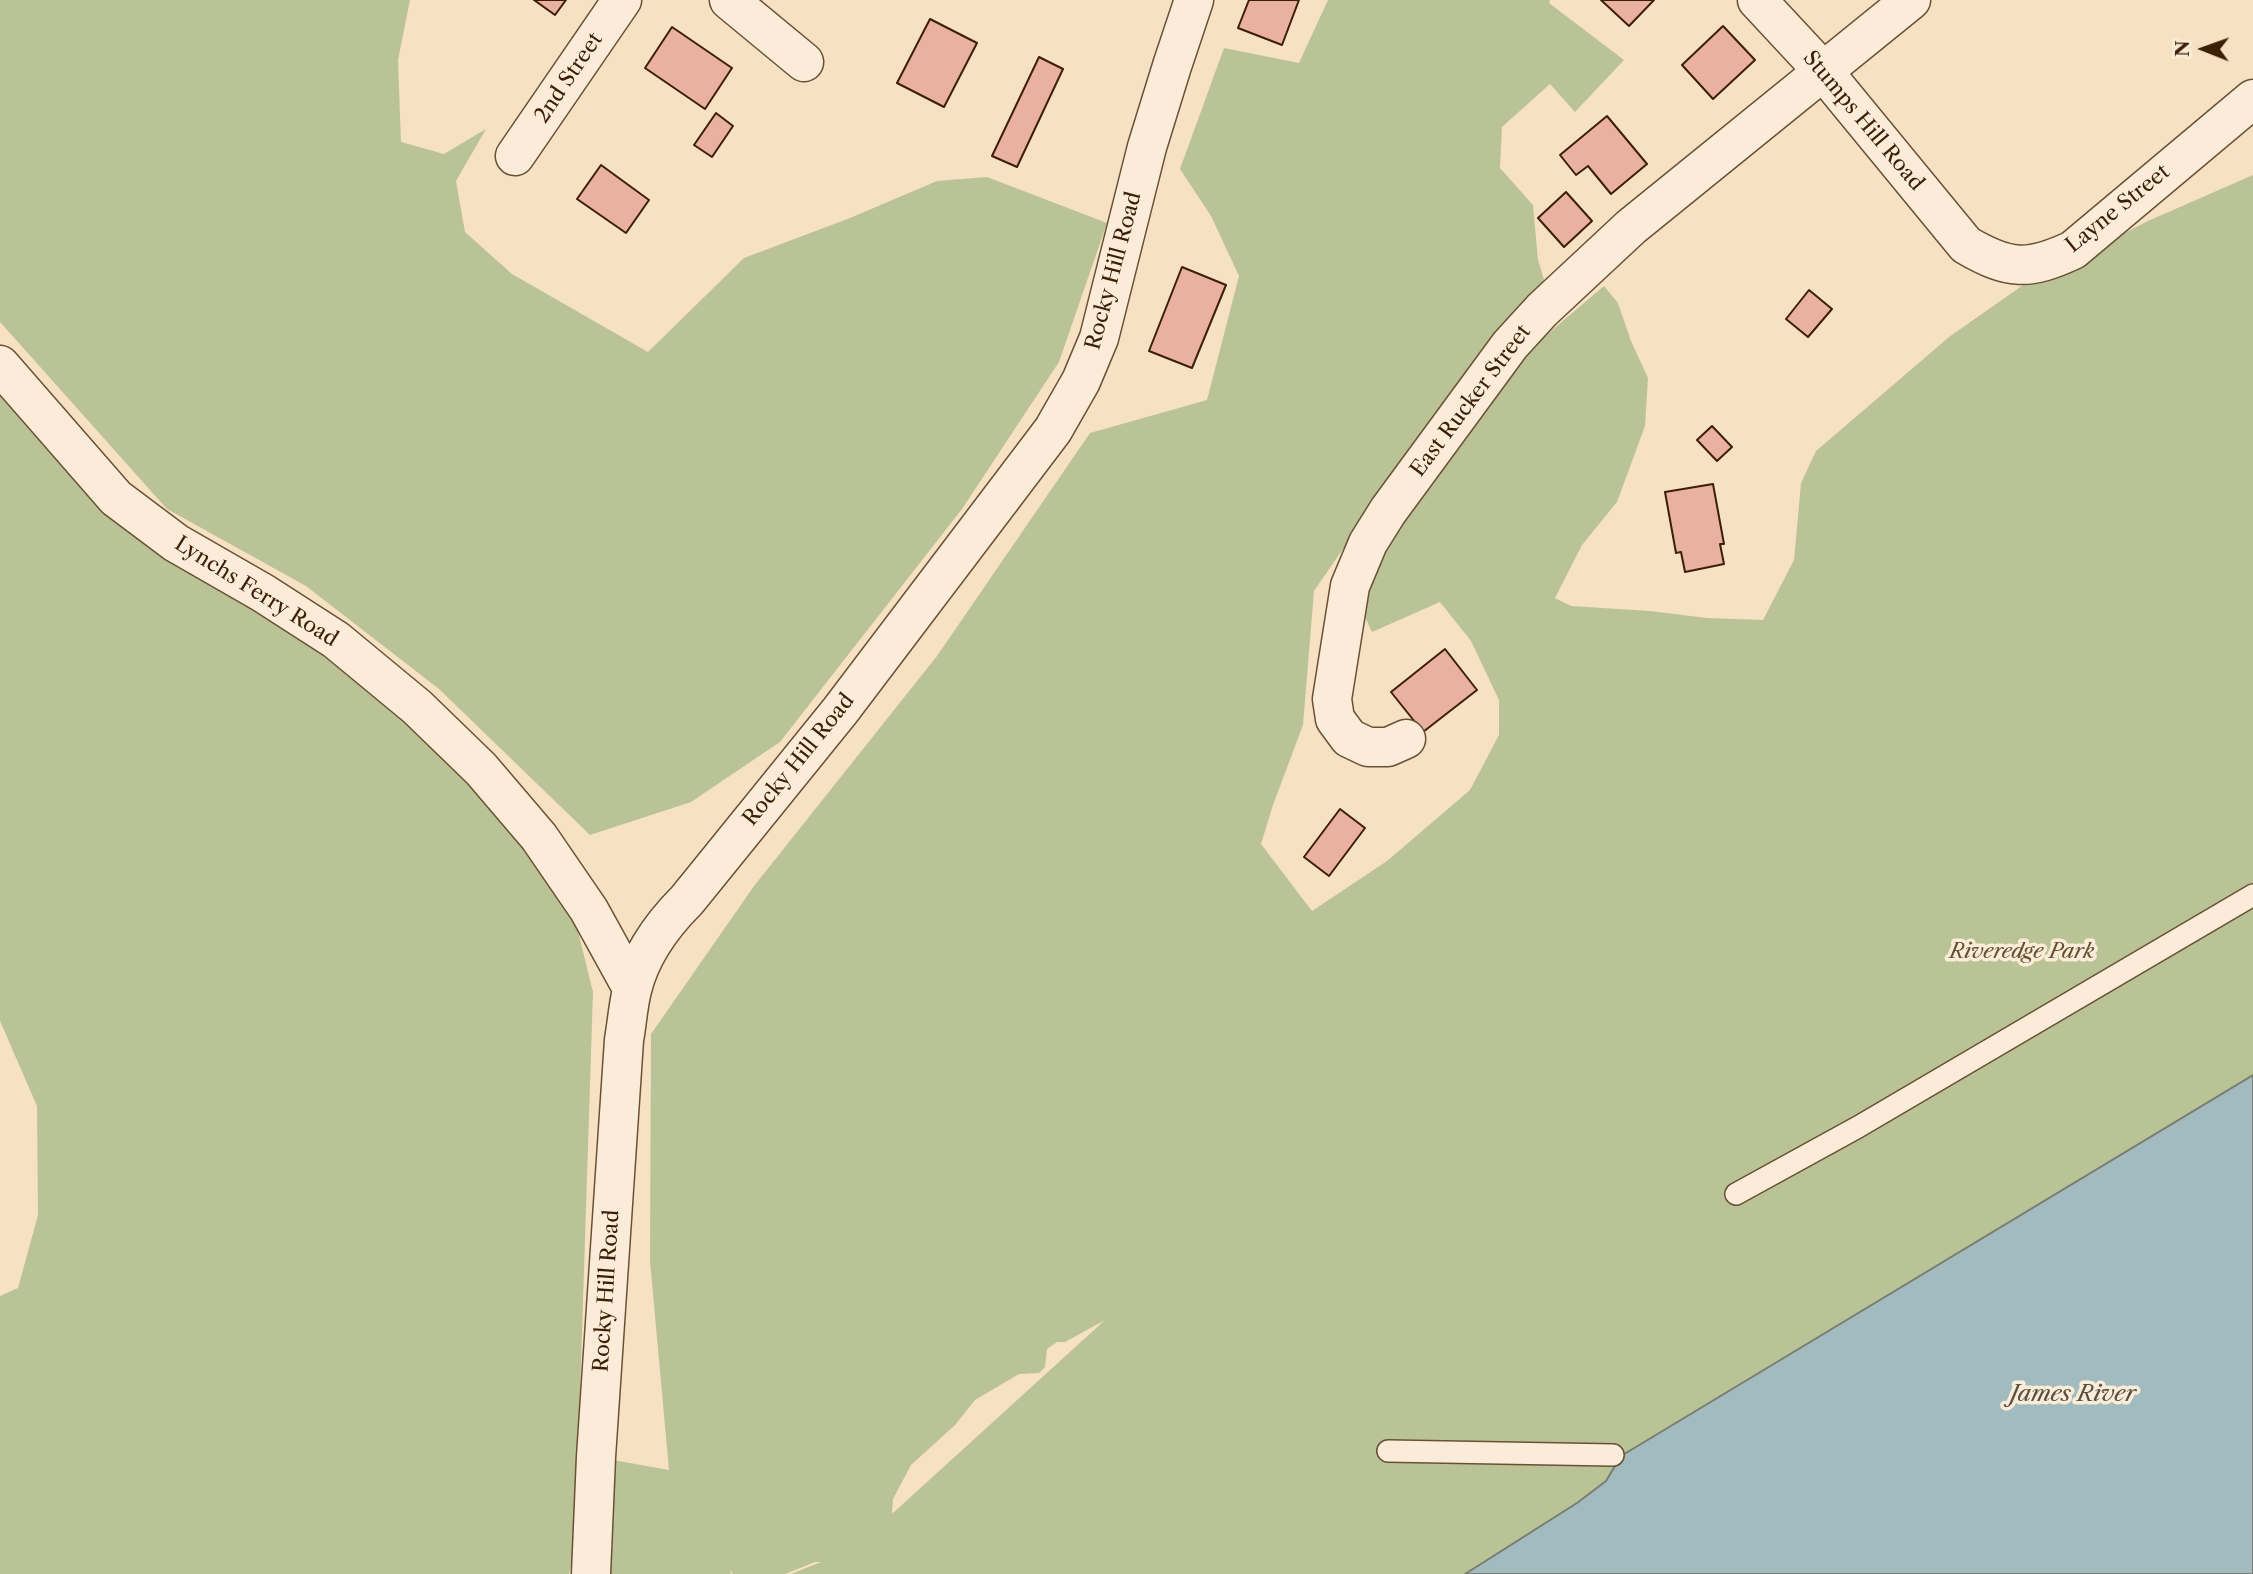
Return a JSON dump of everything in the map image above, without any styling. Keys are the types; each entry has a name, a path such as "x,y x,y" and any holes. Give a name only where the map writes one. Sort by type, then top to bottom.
{"street":[{"name":"2nd Street","path":"515,156 622,0"},
{"path":"729,0 804,62"},
{"name":"Rocky Hill Road","path":"591,1574 596,1457 623,1054 632,988 650,946 675,912 840,711 1053,430 1082,381 1099,338 1147,147 1195,0"},
{"name":"Stumps Hill Road","path":"1757,0 1823,71 1966,245"},
{"name":"East Rucker Street","path":"1406,739 1388,747 1368,747 1349,738 1335,719 1332,699 1350,586 1368,543 1388,511 1510,345 1542,310 1631,227 1911,0"},
{"name":"Layne Street","path":"1966,245 1991,259 2019,265 2047,262 2073,250 2253,99"},
{"name":"Lynchs Ferry Road","path":"0,365 116,498 176,543 263,593 336,640 417,707 481,769 539,837 568,879 589,910 632,988"}],"lane":[{"path":"1736,1194 1870,1121 2253,895"},
{"path":"1388,1451 1613,1455"}],"green space":[{"path":"0,0 410,0 398,60 401,142 444,154 486,129 456,181 465,232 512,274 648,352 744,258 850,218 937,181 987,177 1107,223 1059,362 962,509 780,742 691,802 590,835 439,689 306,586 167,509 0,322"},
{"name":"Riveredge Park","path":"1328,0 1550,0 1549,3 1624,60 1575,112 1550,84 1502,127 1500,168 1533,205 1538,260 1545,283 1412,449 1314,591 1303,725 1261,844 1312,911 1387,861 1470,790 1499,735 1499,700 1471,641 1440,602 1372,632 1360,606 1394,530 1512,364 1604,286 1618,303 1648,378 1645,426 1617,502 1582,545 1555,598 1571,606 1763,620 1794,560 1801,483 1816,451 1949,337 2026,283 2148,221 2253,175 2253,1075 1621,1456 1606,1481 1577,1503 1465,1574 791,1574 821,1562 815,1562 785,1574 733,1574 730,1570 731,1574 591,1574 596,1457 669,1470 650,1261 651,1034 754,886 937,656 1090,433 1207,400 1239,276 1211,216 1180,169 1224,48 1299,63","holes":["1105,1320 893,1513 893,1499 911,1465 955,1425 975,1400 1019,1374 1039,1373 1045,1367 1047,1349"]},
{"path":"0,391 254,607 326,654 406,720 469,780 525,847 575,919 593,992 575,1548 569,1574 0,1574 0,1296 18,1288 38,1215 37,1106 0,1021"}],"water":[{"name":"James River","path":"2253,1075 2253,1574 1465,1574 1577,1503 1606,1481 1621,1456"}],"building":[{"path":"534,0 566,0 555,15"},
{"path":"1249,0 1299,0 1282,45 1238,28"},
{"path":"1601,0 1654,0 1629,26"},
{"path":"930,19 977,43 944,107 897,83"},
{"path":"1723,26 1755,60 1713,99 1682,65"},
{"path":"672,27 732,68 705,109 645,68"},
{"path":"1039,57 1063,69 1017,167 992,156"},
{"path":"716,113 733,126 712,157 694,145"},
{"path":"1607,116 1647,164 1611,194 1588,166 1576,175 1560,155"},
{"path":"601,165 649,200 626,233 577,199"},
{"path":"1566,192 1592,221 1564,247 1538,218"},
{"path":"1182,267 1226,285 1192,368 1149,351"},
{"path":"1809,290 1832,309 1808,337 1786,319"},
{"path":"1712,426 1732,447 1717,461 1697,440"},
{"path":"1713,484 1724,544 1720,544 1724,564 1685,572 1681,552 1676,553 1665,492"},
{"path":"1445,649 1477,690 1423,732 1391,692"},
{"path":"1340,809 1365,828 1329,876 1304,857"}]}
